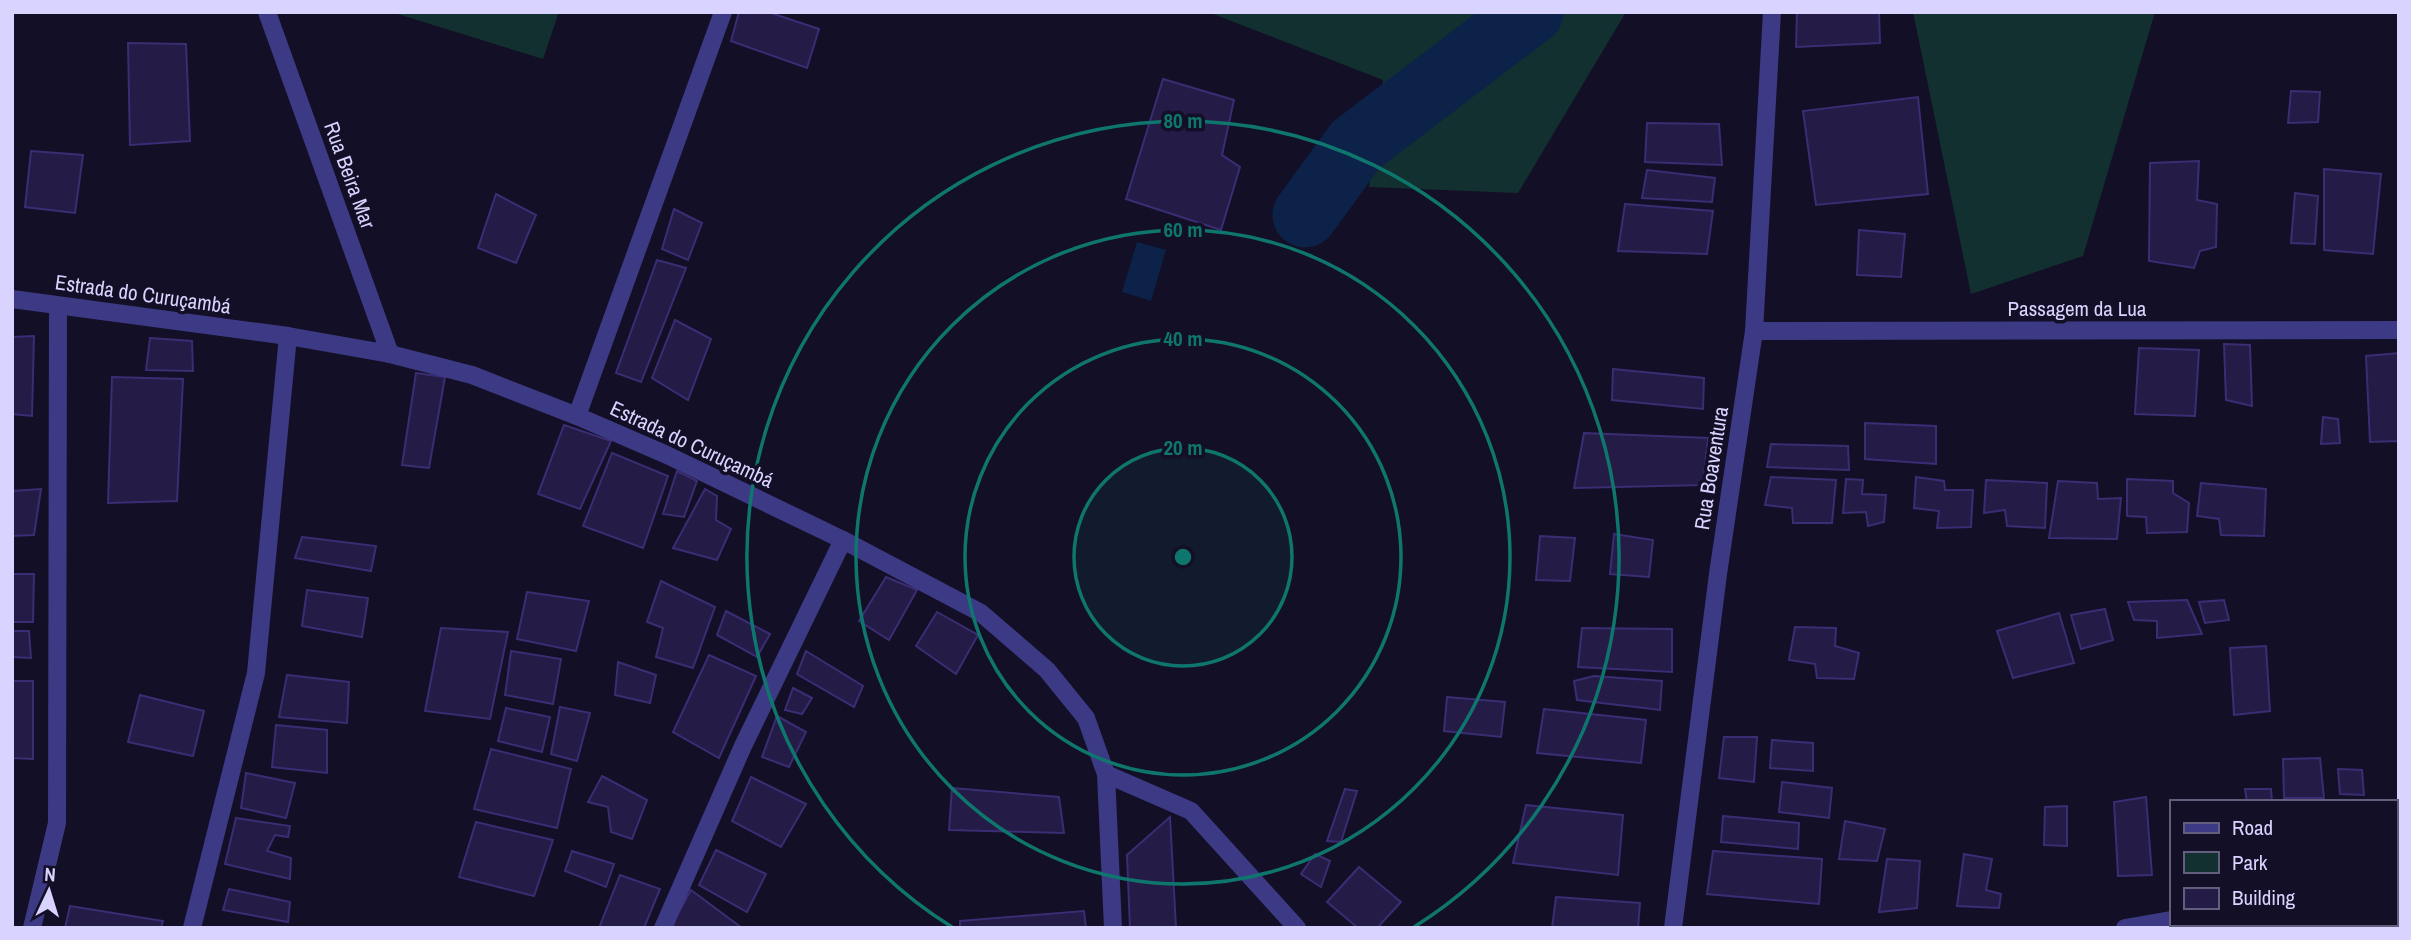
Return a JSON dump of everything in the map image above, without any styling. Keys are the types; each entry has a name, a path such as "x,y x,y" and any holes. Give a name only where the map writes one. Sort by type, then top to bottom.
{"street":[{"name":"Rua Beira Mar","path":"267,12 390,354"},
{"path":"576,416 723,12"},
{"name":"Rua Boaventura","path":"1673,928 1718,574 1754,331 1772,12"},
{"name":"Estrada do Curuçambá","path":"12,299 288,336 390,354 472,375 667,455 843,540 981,613 1047,670 1086,718 1106,774 1113,928"},
{"path":"32,928 57,823 58,306"},
{"name":"Passagem da Lua","path":"1754,331 2399,330"},
{"path":"192,928 256,673 288,336"},
{"path":"663,928 743,746 843,540"},
{"path":"1106,774 1191,811 1297,928"},
{"path":"2125,928 2170,920"}],"green space":[{"path":"391,12 559,12 543,59"},
{"path":"1208,12 1626,12 1518,193 1369,187 1383,80"},
{"path":"1913,12 2155,12 2083,256 1971,294"}],"water":[{"path":"1137,242 1166,250 1151,301 1122,292"}],"building":[{"path":"739,12 768,12 819,29 807,68 731,41"},
{"path":"1797,12 1879,12 1880,43 1796,47"},
{"path":"128,43 186,44 190,141 130,145"},
{"path":"1163,79 1234,100 1222,155 1240,167 1221,230 1126,199"},
{"path":"2291,91 2320,92 2318,122 2288,123"},
{"path":"1918,97 1928,194 1816,205 1803,111"},
{"path":"1647,123 1719,124 1722,165 1645,162"},
{"path":"31,151 83,155 75,213 25,207"},
{"path":"2199,161 2197,200 2217,204 2216,247 2200,251 2194,268 2149,261 2150,163"},
{"path":"2324,169 2381,174 2373,254 2324,250"},
{"path":"1647,170 1715,178 1712,202 1642,198"},
{"path":"2295,193 2318,196 2315,244 2291,243"},
{"path":"496,194 536,215 516,263 478,248"},
{"path":"1625,204 1713,211 1707,254 1618,251"},
{"path":"674,209 702,223 688,260 662,249"},
{"path":"1859,230 1905,234 1901,277 1857,275"},
{"path":"657,260 686,268 641,382 616,373"},
{"path":"675,320 711,339 688,400 652,378"},
{"path":"34,336 32,416 12,414 12,337"},
{"path":"150,338 192,341 193,371 146,370"},
{"path":"2224,344 2250,345 2252,406 2226,400"},
{"path":"2139,348 2199,350 2195,416 2135,414"},
{"path":"2399,353 2399,441 2370,442 2366,356"},
{"path":"1613,369 1704,378 1703,409 1612,400"},
{"path":"416,373 445,377 429,468 402,465"},
{"path":"112,377 183,379 177,501 108,503"},
{"path":"2323,417 2338,419 2340,443 2321,444"},
{"path":"1865,423 1936,426 1936,464 1865,459"},
{"path":"564,425 611,441 580,509 538,494"},
{"path":"1584,433 1708,438 1703,485 1574,488"},
{"path":"1771,444 1848,446 1849,470 1767,467"},
{"path":"612,453 668,476 643,548 583,526"},
{"path":"677,471 697,481 684,517 663,514"},
{"path":"1771,477 1836,480 1832,523 1793,523 1792,508 1765,505"},
{"path":"1916,477 1944,481 1945,490 1973,490 1971,527 1937,528 1939,511 1914,508"},
{"path":"1846,479 1863,480 1862,494 1886,495 1884,522 1868,526 1866,512 1843,513"},
{"path":"2127,479 2173,481 2173,493 2189,503 2187,532 2147,533 2146,517 2127,516"},
{"path":"1986,480 2047,483 2045,528 2007,526 2005,510 1984,513"},
{"path":"2058,481 2097,483 2098,499 2121,498 2117,539 2049,538"},
{"path":"2201,483 2266,489 2264,536 2221,535 2219,519 2197,516"},
{"path":"41,489 34,535 12,536 12,491"},
{"path":"705,489 717,496 716,520 731,529 717,560 673,548"},
{"path":"1614,534 1653,540 1649,577 1610,574"},
{"path":"1540,536 1575,538 1570,581 1536,580"},
{"path":"302,537 376,546 371,571 295,558"},
{"path":"12,574 34,574 33,622 12,622"},
{"path":"886,577 917,590 889,640 859,621"},
{"path":"661,581 715,607 693,668 656,657 663,628 647,622"},
{"path":"307,590 368,598 362,637 302,626"},
{"path":"527,592 589,601 576,651 517,639"},
{"path":"2187,600 2202,634 2157,638 2157,621 2134,620 2128,602"},
{"path":"2224,600 2229,620 2205,623 2199,602"},
{"path":"2105,609 2113,640 2081,649 2071,615"},
{"path":"726,611 770,634 757,657 717,635"},
{"path":"937,612 978,635 956,674 916,646"},
{"path":"2059,613 2074,663 2013,678 1997,631"},
{"path":"1795,627 1836,628 1835,646 1859,653 1854,679 1817,678 1815,664 1789,660"},
{"path":"441,628 508,632 490,719 425,711"},
{"path":"1582,628 1672,629 1672,672 1578,667"},
{"path":"12,631 29,631 31,658 12,657"},
{"path":"2266,646 2270,711 2234,715 2230,648"},
{"path":"511,651 561,659 553,704 505,695"},
{"path":"806,651 863,686 854,707 797,674"},
{"path":"709,655 756,676 719,758 673,732"},
{"path":"618,662 656,675 650,703 615,695"},
{"path":"287,675 349,682 347,723 279,717"},
{"path":"1594,676 1662,681 1660,710 1577,700 1574,681"},
{"path":"12,681 33,681 33,759 12,758"},
{"path":"793,688 812,698 802,714 785,710"},
{"path":"140,695 204,711 193,756 128,742"},
{"path":"1447,697 1505,702 1501,737 1444,731"},
{"path":"560,707 590,713 577,761 551,754"},
{"path":"506,708 550,717 542,752 498,741"},
{"path":"1544,709 1646,720 1641,763 1537,753"},
{"path":"777,716 806,732 789,767 762,757"},
{"path":"276,725 327,730 327,773 272,767"},
{"path":"1724,737 1757,737 1754,782 1719,778"},
{"path":"1772,740 1813,743 1813,771 1770,768"},
{"path":"491,749 571,769 557,828 474,809"},
{"path":"2320,758 2324,798 2284,798 2283,759"},
{"path":"2338,769 2362,770 2364,795 2340,794"},
{"path":"246,773 295,783 286,818 241,808"},
{"path":"602,776 647,800 632,839 611,832 608,807 588,802"},
{"path":"751,777 806,804 781,847 732,821"},
{"path":"1782,782 1832,788 1829,818 1779,812"},
{"path":"952,788 1059,797 1064,833 949,830"},
{"path":"1345,789 1357,791 1341,842 1327,841"},
{"path":"2245,789 2271,789 2272,800 2247,800"},
{"path":"2146,797 2152,875 2118,876 2114,802"},
{"path":"1526,805 1623,815 1618,875 1513,863"},
{"path":"2067,806 2067,846 2044,845 2045,807"},
{"path":"1723,816 1799,823 1798,849 1721,842"},
{"path":"1170,817 1176,928 1130,928 1127,855"},
{"path":"236,818 290,826 288,837 275,835 267,851 291,858 290,879 225,864"},
{"path":"1845,821 1885,829 1877,861 1839,859"},
{"path":"476,822 553,840 534,896 459,877"},
{"path":"716,850 766,874 747,912 699,885"},
{"path":"572,851 614,864 606,887 565,871"},
{"path":"1713,851 1822,859 1819,904 1707,894"},
{"path":"1315,854 1330,861 1321,887 1301,874"},
{"path":"1964,854 1992,859 1986,890 2001,894 1999,908 1957,906"},
{"path":"1887,859 1920,861 1917,908 1879,912"},
{"path":"1359,867 1401,902 1377,928 1358,928 1327,902"},
{"path":"620,875 660,889 644,928 599,928"},
{"path":"229,889 290,902 288,922 223,910"},
{"path":"691,890 742,928 670,928"},
{"path":"1556,897 1640,903 1638,928 1552,928"},
{"path":"70,906 163,921 161,928 65,928"},
{"path":"1084,911 1086,928 960,928 960,921"}],"waterway":[{"path":"1305,215 1356,145 1531,12"}]}
